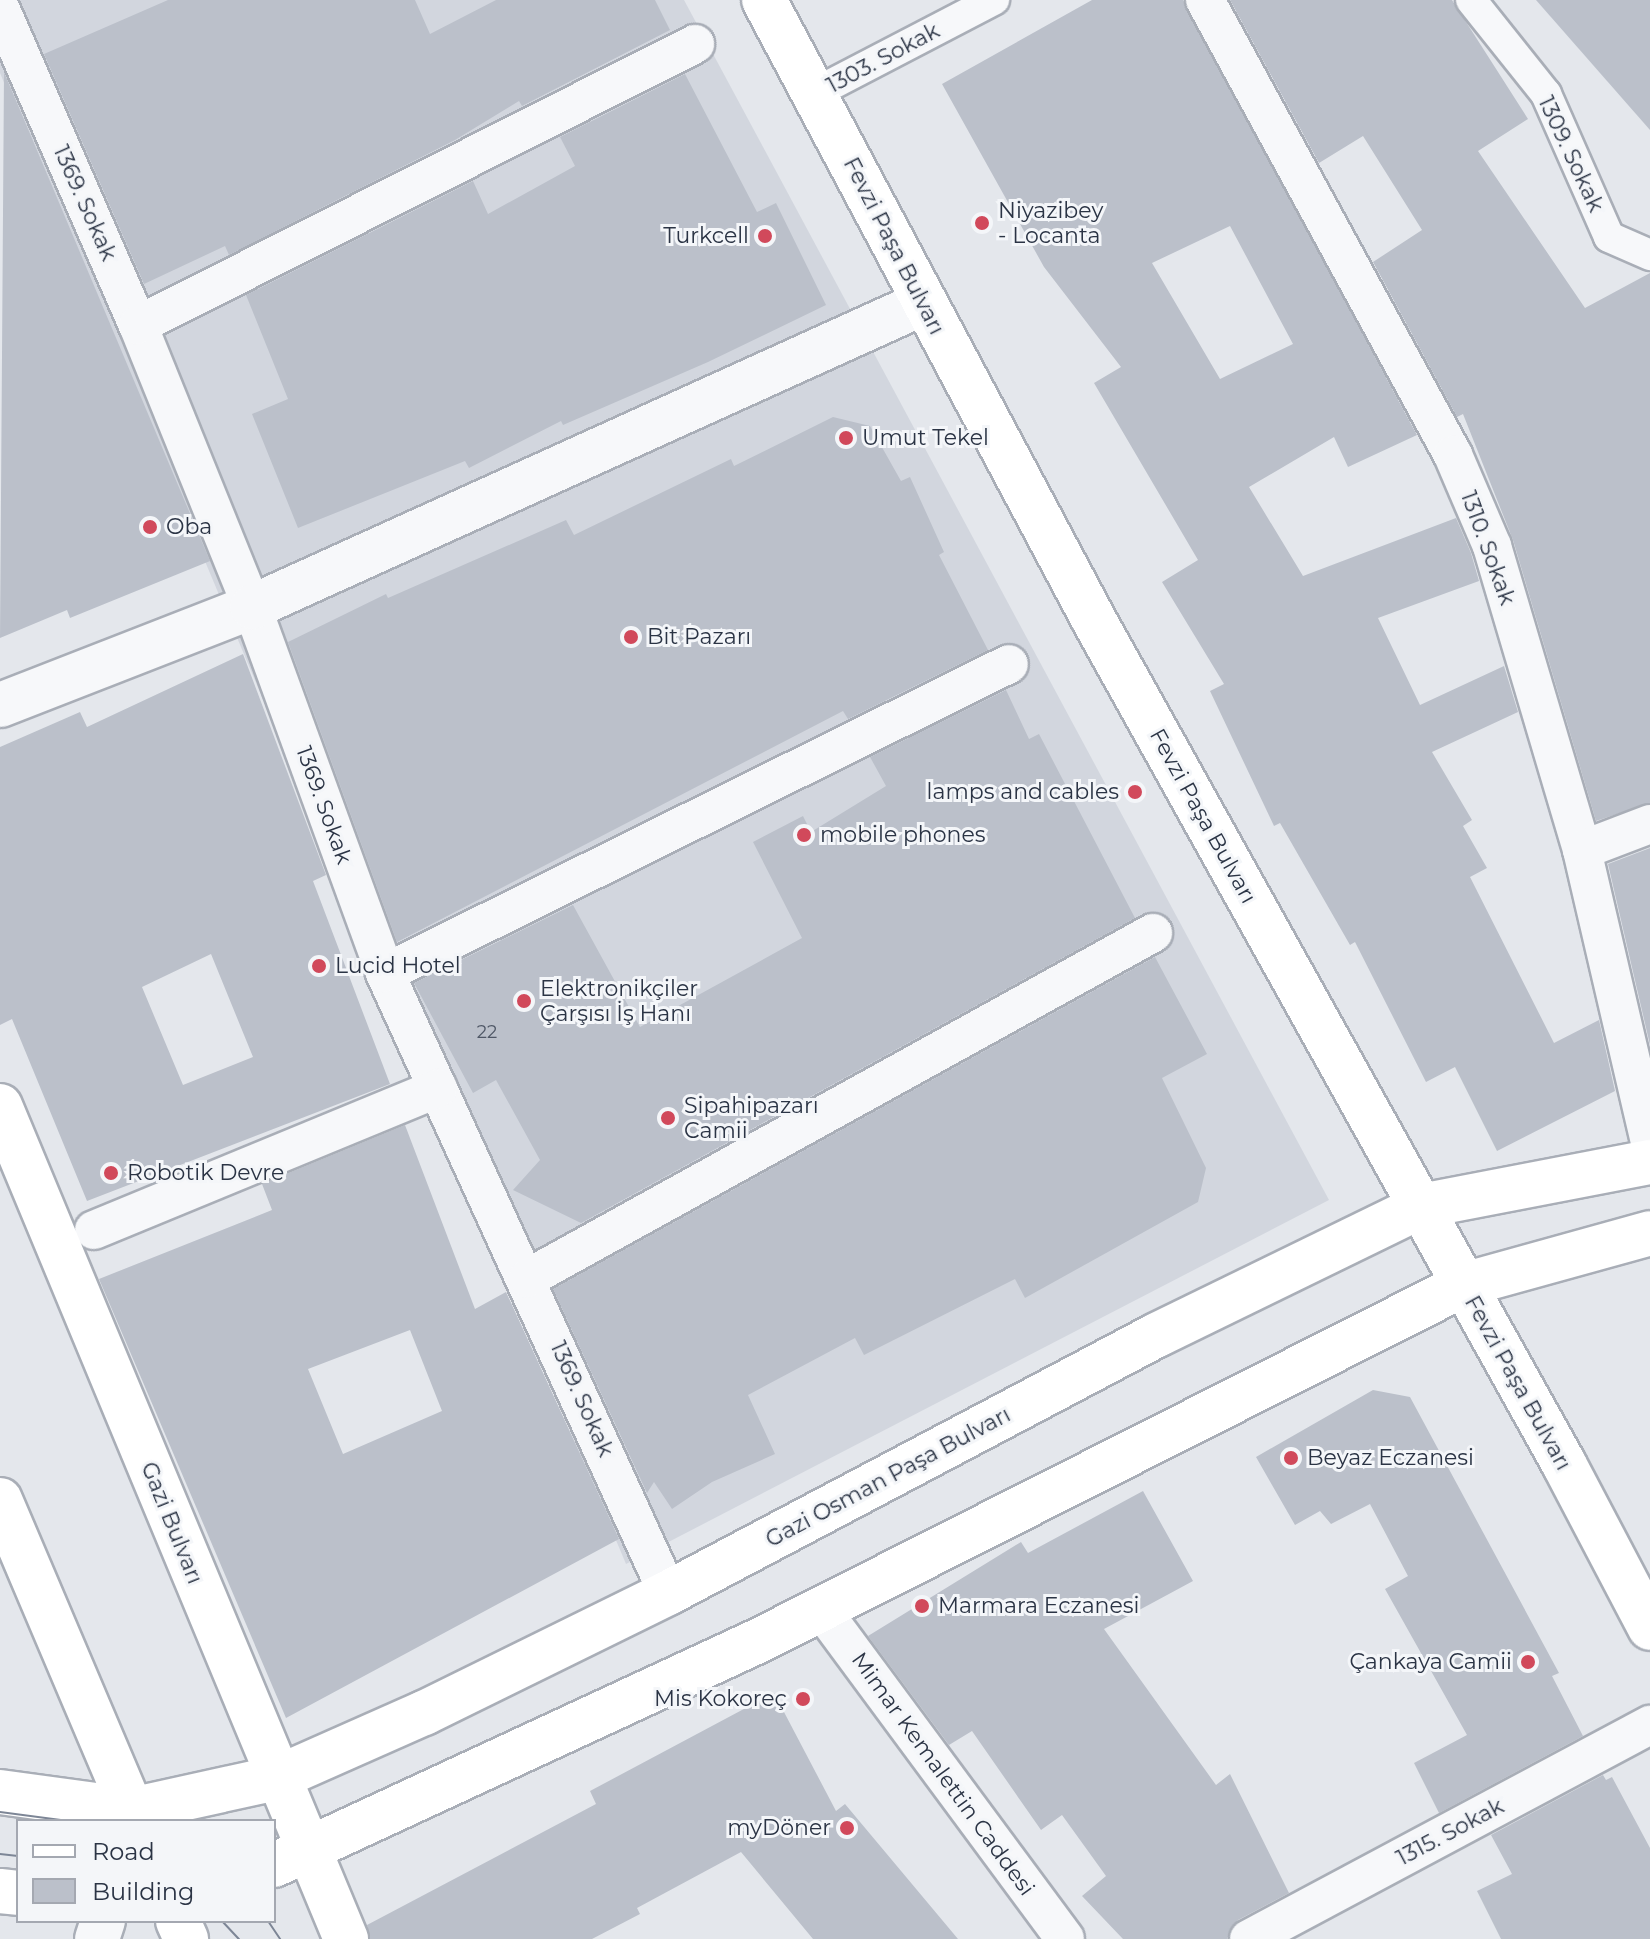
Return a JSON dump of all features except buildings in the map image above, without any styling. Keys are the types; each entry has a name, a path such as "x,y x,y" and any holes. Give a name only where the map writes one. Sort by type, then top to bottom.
{"main road":[{"name":"Fevzi Paşa Bulvarı","path":"764,0 923,303 1650,1628"},
{"name":"Gazi Bulvarı","path":"0,1106 277,1778 291,1858 346,1939"},
{"name":"Gazi Osman Paşa Bulvarı","path":"132,1817 277,1778 424,1713 668,1593 1157,1335 1421,1206 1650,1162"},
{"path":"291,1858 821,1609 1463,1285 1650,1233"},
{"path":"0,1500 132,1817"},
{"path":"0,1792 132,1817"}],"street":[{"name":"1303. Sokak","path":"815,93 994,0"},
{"name":"1310. Sokak","path":"1205,0 1453,455 1492,546 1582,850 1650,1142"},
{"name":"1309. Sokak","path":"1471,0 1546,94 1609,237 1650,255"},
{"name":"1369. Sokak","path":"0,8 138,325 252,607 385,973 528,1278 668,1593"},
{"path":"138,325 695,44"},
{"path":"0,705 252,607 923,303"},
{"path":"385,973 1009,664"},
{"path":"1582,850 1650,824"},
{"path":"528,1278 1153,933"},
{"path":"94,1230 438,1088"},
{"name":"Mimar Kemalettin Caddesi","path":"821,1609 1050,1934"},
{"name":"1315. Sokak","path":"1249,1939 1650,1725"}],"shaded area":[{"name":"Bit Pazarı","path":"0,0 684,0 1329,1200 626,1564 0,73"}],"tram line":[{"path":"0,1812 53,1819"},
{"path":"0,1854 16,1856"},
{"path":"224,1923 239,1939"},
{"path":"269,1923 280,1939"}],"place":[{"name":"Niyazibey - Locanta","path":"982,223"},
{"name":"Turkcell","path":"765,236"},
{"name":"Umut Tekel","path":"846,438"},
{"name":"Oba","path":"150,527"},
{"name":"Bit Pazarı","path":"631,637"},
{"name":"lamps and cables","path":"1135,792"},
{"name":"mobile phones","path":"804,835"},
{"name":"Lucid Hotel","path":"319,966"},
{"name":"Elektronikçiler Çarşısı İş Hanı","path":"524,1001"},
{"name":"Sipahipazarı Camii","path":"668,1118"},
{"name":"Robotik Devre","path":"111,1173"},
{"name":"Beyaz Eczanesi","path":"1291,1458"},
{"name":"Marmara Eczanesi","path":"922,1606"},
{"name":"Çankaya Camii","path":"1528,1662"},
{"name":"Mis Kokoreç","path":"803,1699"},
{"name":"myDöner","path":"847,1828"}]}
